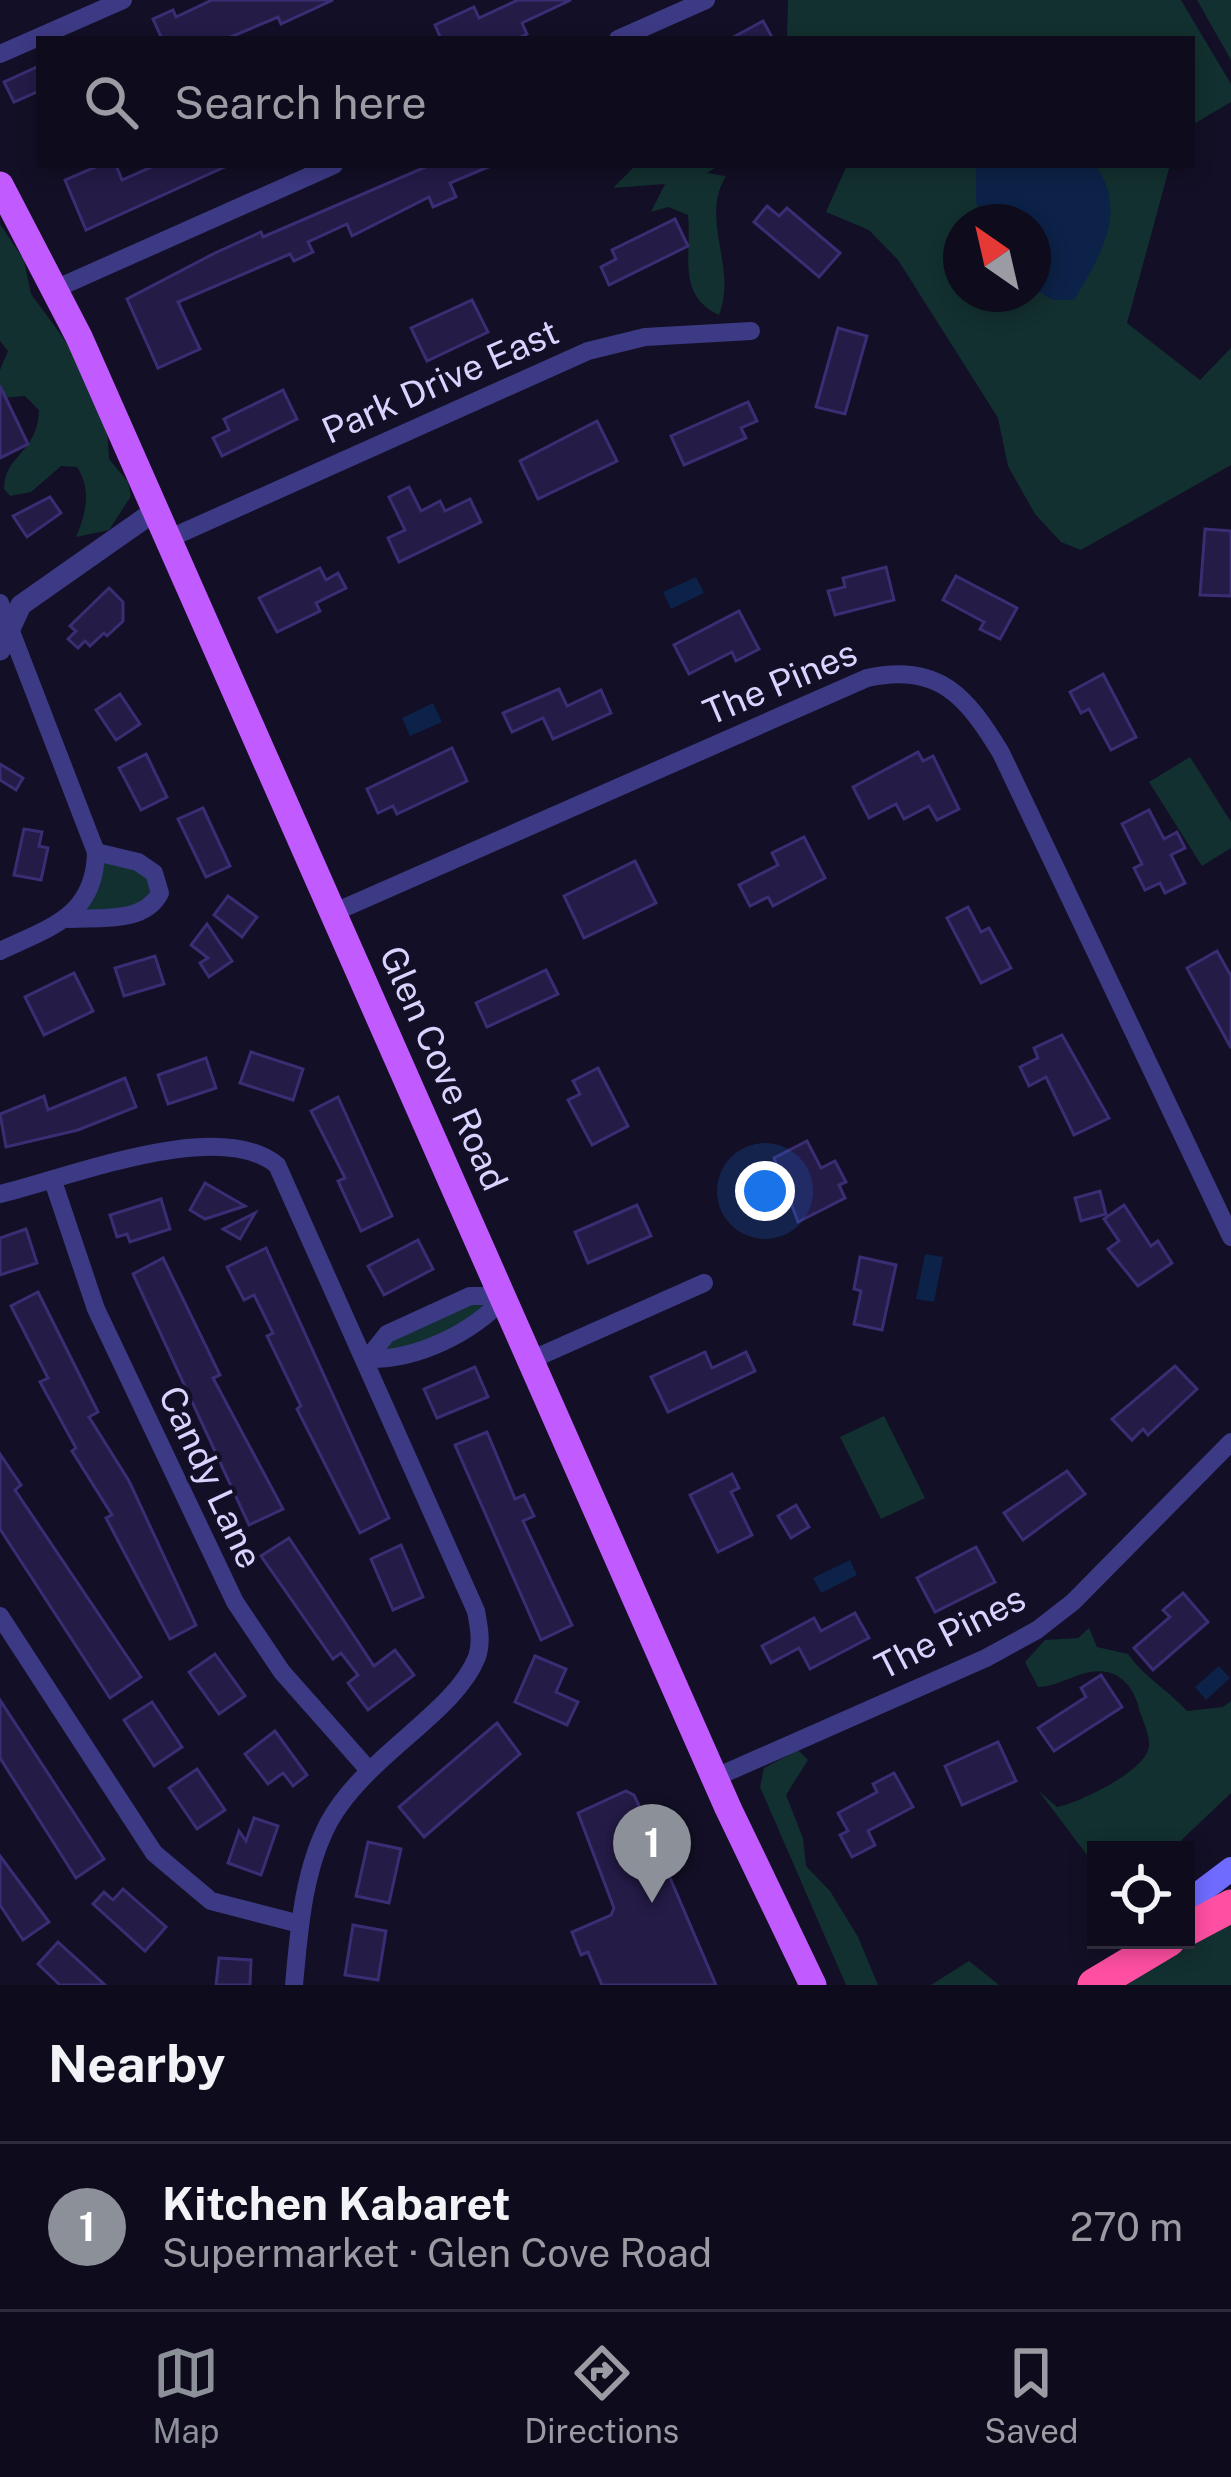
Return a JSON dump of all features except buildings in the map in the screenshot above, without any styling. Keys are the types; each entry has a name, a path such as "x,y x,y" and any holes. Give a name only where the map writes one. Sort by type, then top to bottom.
{"highway":[{"path":"1195,1925 1231,1906"},
{"path":"1090,1985 1153,1949"}],"main road":[{"name":"Glen Cove Road","path":"0,185 56,289 506,1296 714,1778 813,1985"},
{"path":"1195,1896 1231,1869"},
{"path":"1090,1985 1130,1949"}],"street":[{"path":"41,36 123,0"},
{"path":"625,36 706,0"},
{"path":"0,54 36,38"},
{"path":"56,289 327,168"},
{"name":"Park Drive East","path":"168,539 588,351 644,337 752,331"},
{"path":"0,650 5,613 155,511"},
{"path":"5,613 96,852 89,893 69,919"},
{"name":"The Pines","path":"335,912 867,678 931,679 973,706 1001,753 1231,1237"},
{"path":"0,951 69,919 128,916 155,902 160,893 154,873 138,862 96,852"},
{"path":"0,1194 197,1145 230,1144 263,1154 278,1166 465,1581 481,1634 475,1662 454,1693 367,1768 320,1842 300,1924 294,1985"},
{"name":"Candy Lane","path":"53,1181 96,1309 235,1602 282,1672 367,1768"},
{"path":"533,1359 704,1283"},
{"path":"367,1359 387,1334 470,1296 506,1296"},
{"path":"367,1359 398,1360 483,1322 506,1296"},
{"name":"The Pines","path":"714,1778 986,1658 1037,1630 1073,1602 1231,1442"},
{"path":"0,1616 154,1853 211,1901 300,1924"}],"green space":[{"path":"788,0 1181,0 1231,84 1231,102 1195,123 1195,36 787,36"},
{"path":"1197,0 1231,0 1231,60"},
{"path":"633,168 714,168 707,173 726,176 716,210 724,279 719,315 705,307 691,285 688,215 668,207 651,212 665,184 613,188"},
{"path":"846,168 1169,168 1127,323 1200,380 1231,348 1231,465 1081,550 1061,542 1035,514 1008,466 998,418 898,260 869,230 826,212"},
{"path":"0,224 24,260 31,294 81,362 107,427 109,459 128,482 131,496 109,530 76,537 86,502 77,467 61,466 31,492 10,496 4,489 9,468 33,436 39,410 25,396 0,398 0,370 8,351 0,341"},
{"path":"1190,757 1231,822 1231,848 1202,866 1149,782"},
{"path":"96,852 160,881 142,911 78,911"},
{"path":"470,1296 506,1296 483,1322 367,1359 387,1334"},
{"path":"884,1416 925,1498 881,1519 840,1437"},
{"path":"1089,1628 1097,1647 1128,1654 1187,1711 1223,1707 1231,1701 1231,1793 1180,1841 1087,1841 1087,1855 1038,1790 1057,1807 1080,1799 1137,1766 1149,1746 1133,1692 1116,1675 1091,1672 1038,1687 1025,1662 1045,1640 1078,1638"},
{"path":"798,1750 808,1760 786,1795 803,1838 806,1866 830,1891 858,1937 878,1985 846,1985 760,1787 764,1768"},
{"path":"1231,1915 1231,1985 1127,1985 1180,1949 1195,1949 1195,1938"},
{"path":"969,1961 999,1985 931,1985"}],"water":[{"path":"976,168 1097,168 1110,199 1110,217 1101,251 1074,300 1051,299 1051,204 977,204"},
{"path":"696,577 704,593 671,609 663,592"},
{"path":"433,703 442,722 410,736 402,718"},
{"path":"925,1254 943,1257 934,1302 916,1299"},
{"path":"850,1560 857,1575 821,1593 813,1578"},
{"path":"1219,1666 1230,1678 1206,1700 1195,1687"}],"place":[{"name":"Kitchen Kabaret","path":"652,1903"}]}
